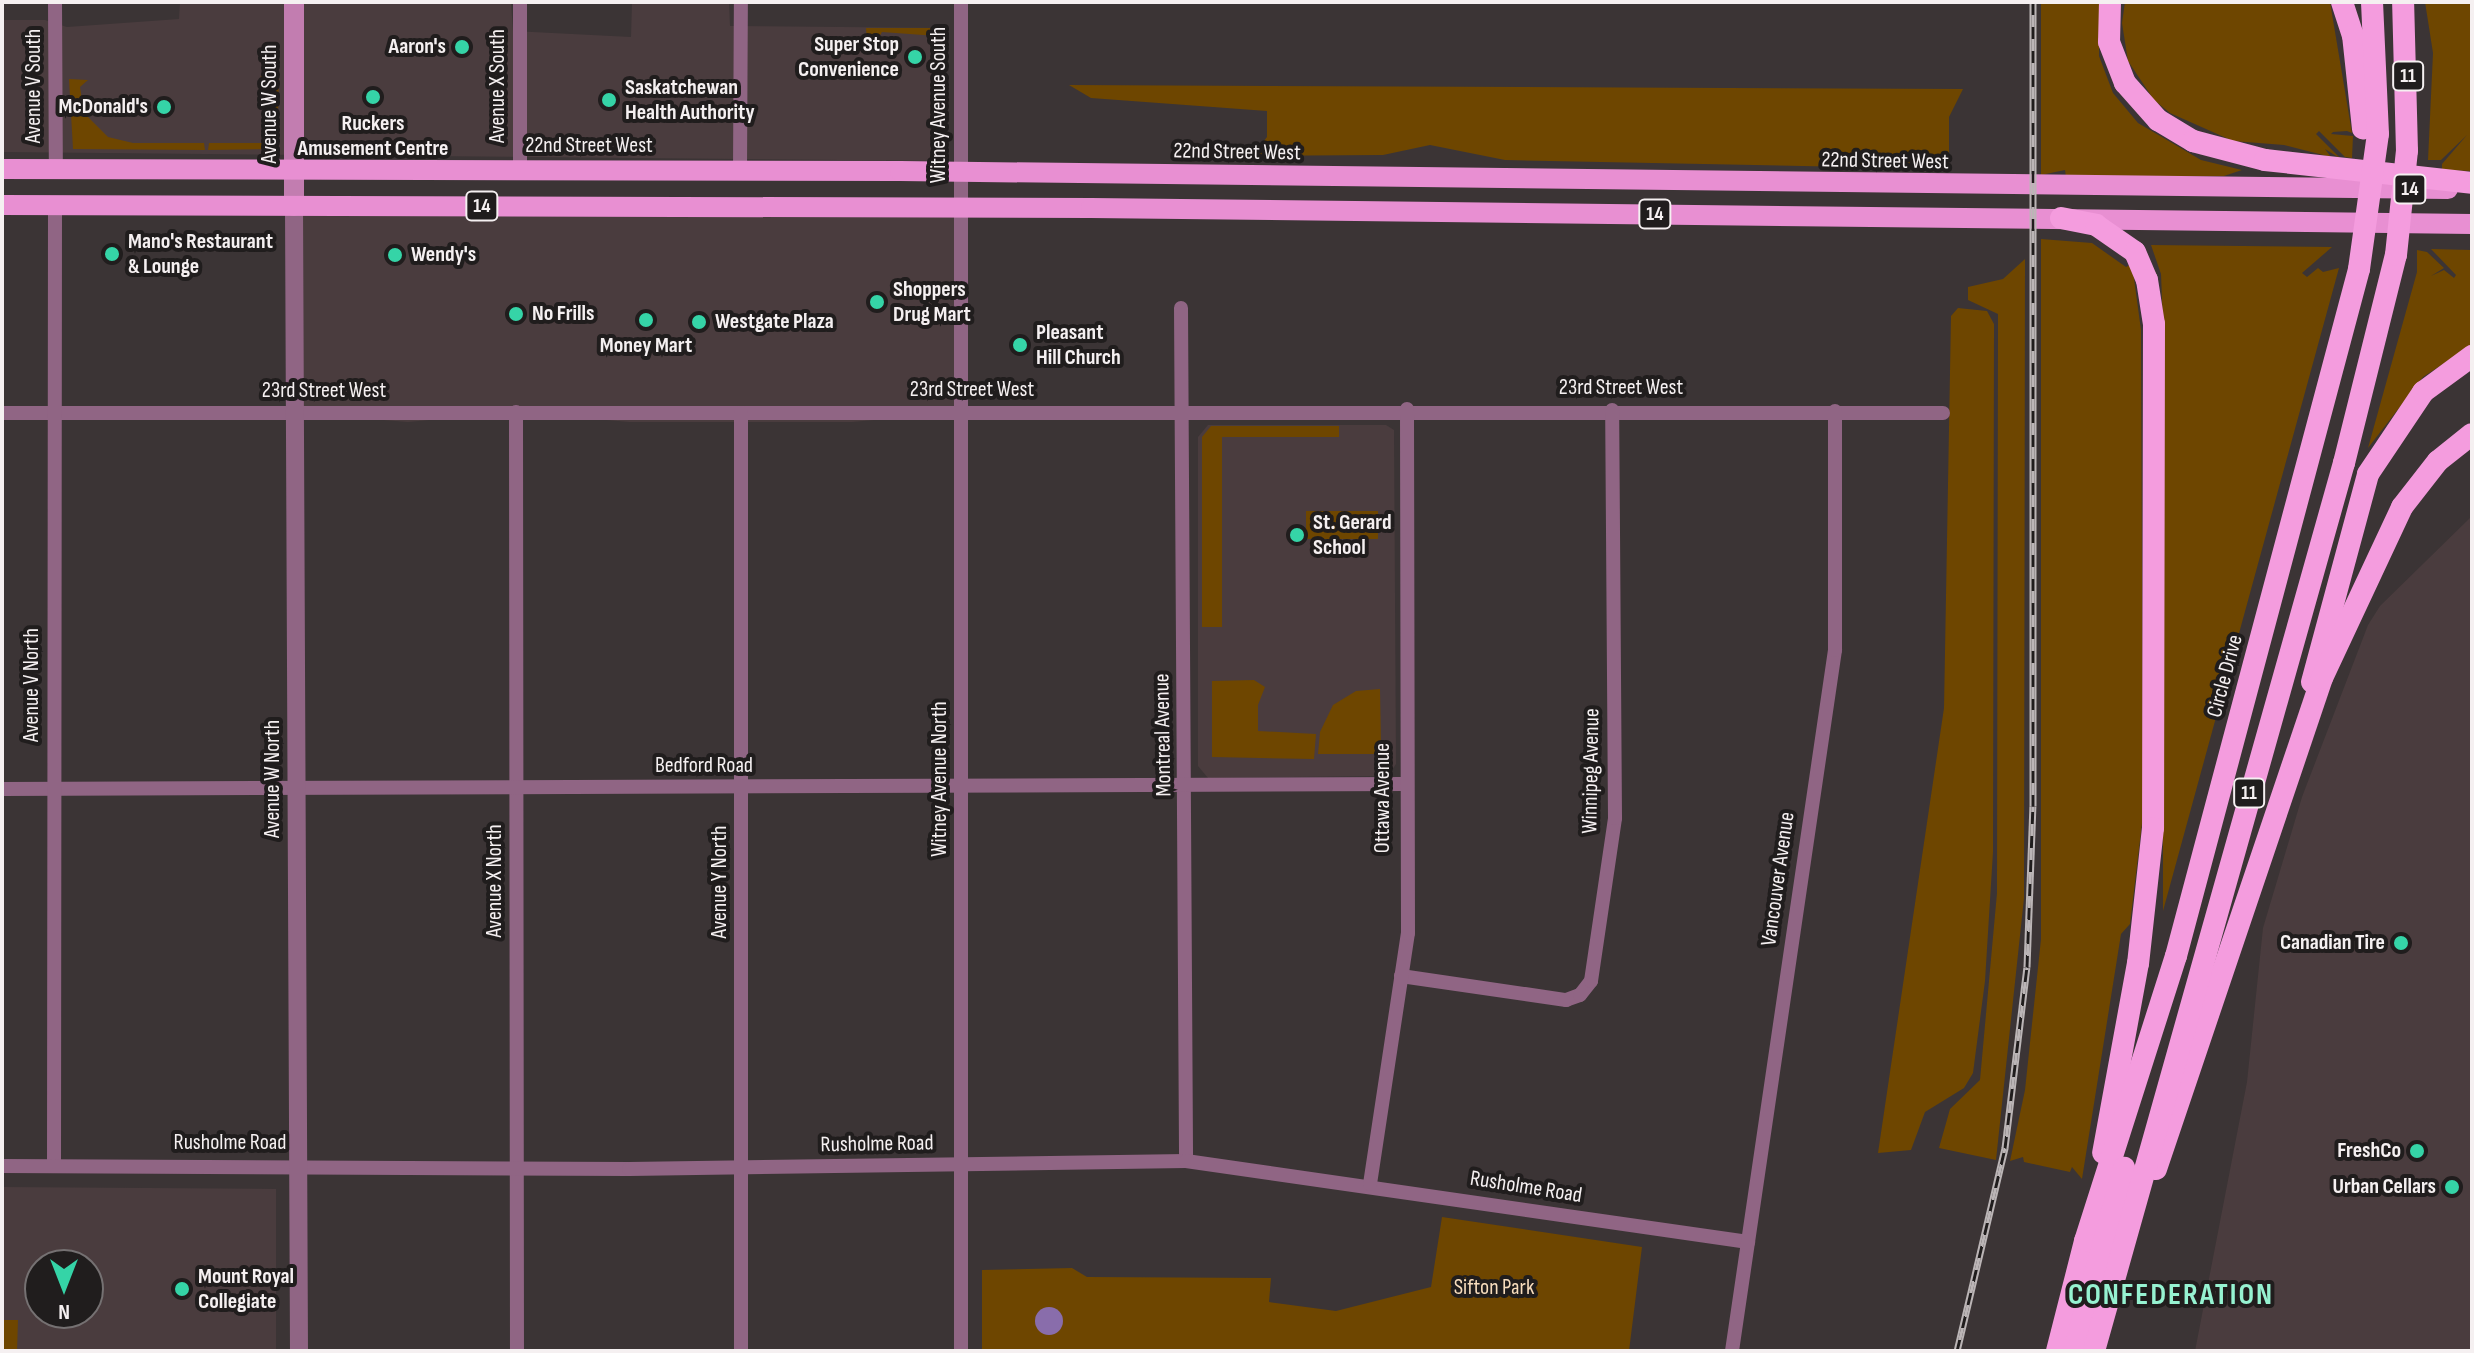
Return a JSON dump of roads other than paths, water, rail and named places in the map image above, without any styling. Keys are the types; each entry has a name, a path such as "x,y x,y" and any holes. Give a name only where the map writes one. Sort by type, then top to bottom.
{"highway":[{"path":"2110,2 2109,42 2125,83 2151,114 2193,141 2265,160 2472,186"},
{"path":"2342,2 2370,135"},
{"name":"Circle Drive","path":"2057,1351 2085,1241 2147,1058 2359,269 2370,135 2372,2"},
{"name":"11","path":"2122,1247 2344,463 2396,255 2407,151 2403,2"},
{"path":"2061,218 2096,225 2135,252 2145,272 2154,324 2153,828 2138,963 2085,1241"},
{"path":"2304,726 2317,648 2368,474 2423,392 2472,356"},
{"path":"2094,1351 2122,1247 2167,1143 2304,726 2402,507 2438,461 2472,434"},
{"path":"2074,1351 2146,1089 2147,1058"}],"main road":[{"name":"Avenue W South","path":"294,2 294,206"},
{"name":"22nd Street West","path":"2,169 960,172 2348,189 2472,186"},
{"name":"14","path":"2,205 961,207 2470,224"}],"street":[{"name":"Avenue V South","path":"55,2 56,169"},
{"name":"Avenue X South","path":"520,2 520,170"},
{"path":"740,171 741,2"},
{"name":"Witney Avenue South","path":"961,2 961,207"},
{"name":"Avenue V North","path":"54,1165 55,205"},
{"name":"Avenue W North","path":"294,206 299,1351"},
{"name":"Witney Avenue North","path":"961,207 961,1351"},
{"name":"Montreal Avenue","path":"1181,308 1186,1161"},
{"name":"23rd Street West","path":"2,413 1407,409 1943,413"},
{"name":"Ottawa Avenue","path":"1370,1184 1408,933 1405,784 1407,409"},
{"name":"Winnipeg Avenue","path":"1401,976 1566,1000 1580,995 1591,981 1615,818 1612,410"},
{"name":"Vancouver Avenue","path":"1732,1351 1835,650 1835,411"},
{"name":"Avenue X North","path":"516,412 517,1351"},
{"name":"Avenue Y North","path":"741,413 741,1351"},
{"name":"Bedford Road","path":"2,789 742,789 1405,784"},
{"name":"Rusholme Road","path":"2,1166 742,1168 1186,1161 1370,1184 1748,1242"}],"railway":[{"path":"1957,1351 2005,1148 2027,967 2033,806 2033,2"}],"place":[{"name":"Aaron's","path":"462,47"},
{"name":"Super Stop Convenience","path":"915,57"},
{"name":"Ruckers Amusement Centre","path":"373,97"},
{"name":"Saskatchewan Health Authority","path":"609,100"},
{"name":"McDonald's","path":"164,107"},
{"name":"Mano's Restaurant & Lounge","path":"112,254"},
{"name":"Wendy's","path":"395,255"},
{"name":"Shoppers Drug Mart","path":"877,302"},
{"name":"No Frills","path":"516,314"},
{"name":"Money Mart","path":"646,320"},
{"name":"Westgate Plaza","path":"699,322"},
{"name":"Pleasant Hill Church","path":"1020,345"},
{"name":"St. Gerard School","path":"1297,535"},
{"name":"Canadian Tire","path":"2401,943"},
{"name":"FreshCo","path":"2417,1151"},
{"name":"Urban Cellars","path":"2452,1187"},
{"name":"Mount Royal Collegiate","path":"182,1289"}],"district":[{"name":"CONFEDERATION","path":"2171,1295"}],"park label":[{"name":"Sifton Park","path":"1494,1288"}]}
